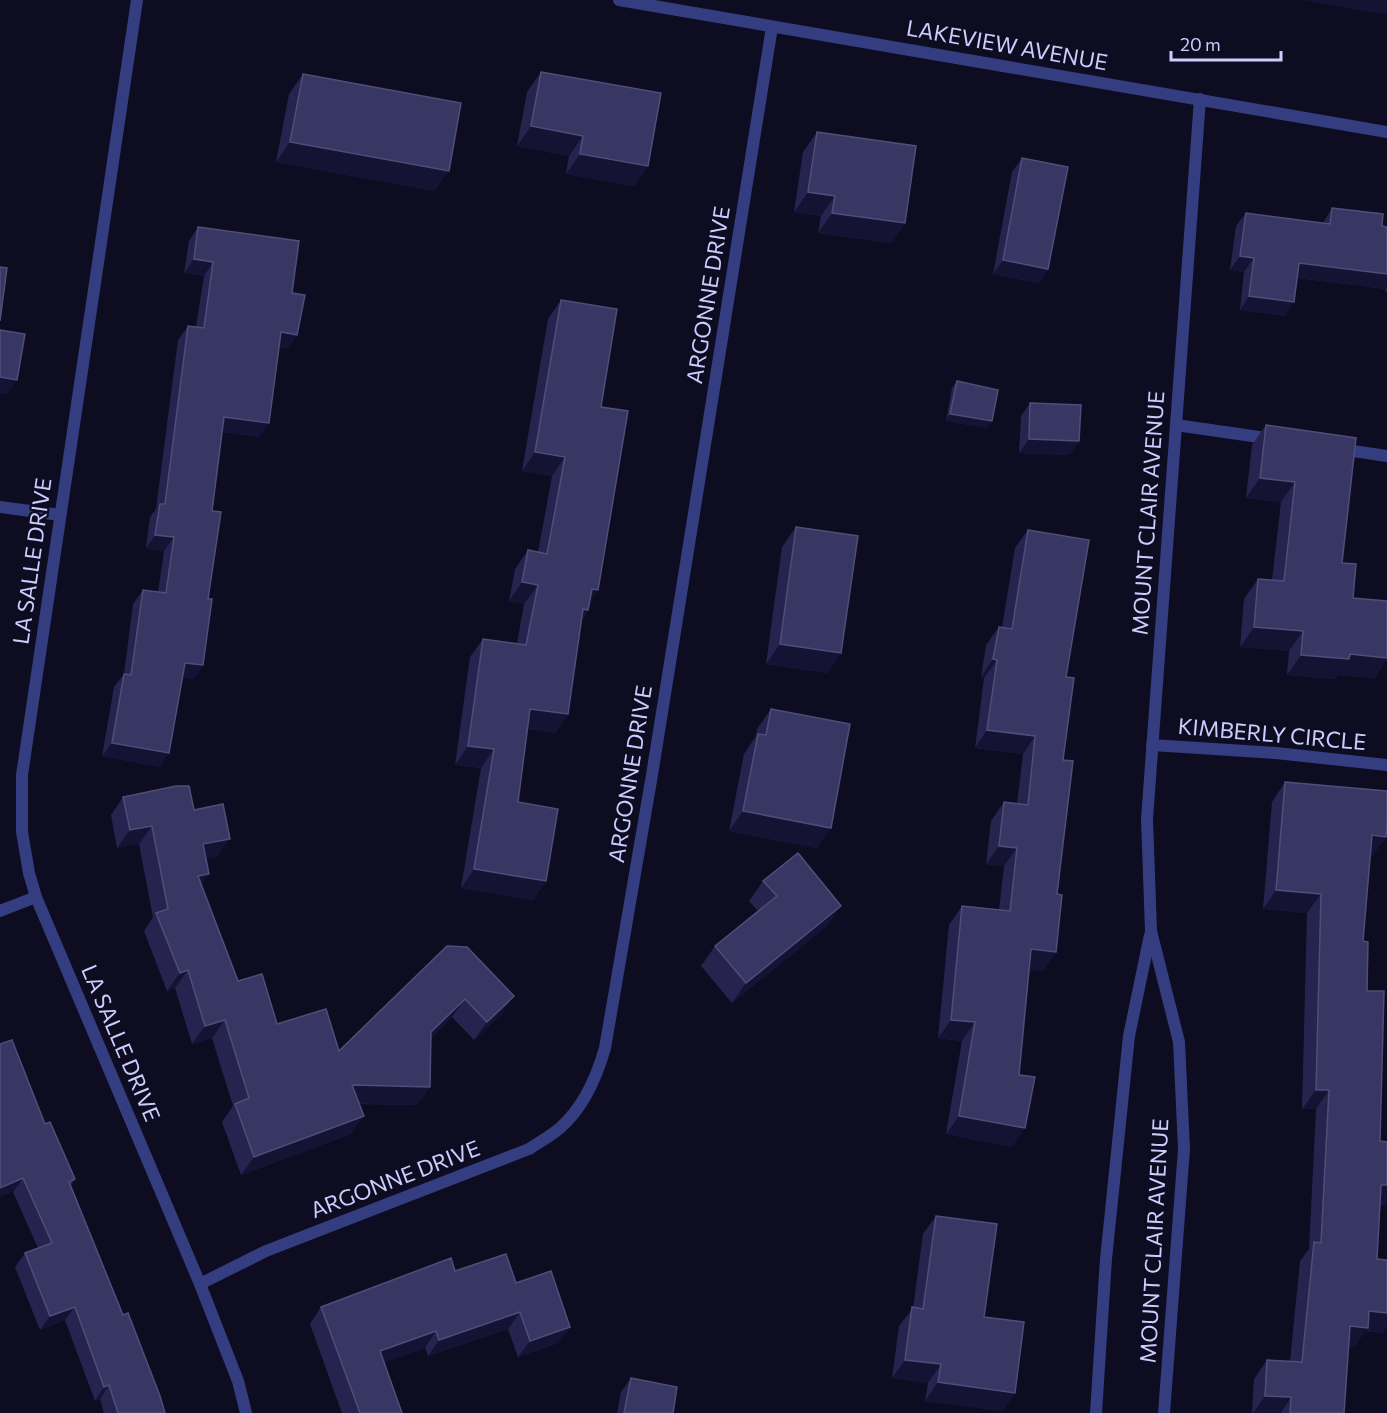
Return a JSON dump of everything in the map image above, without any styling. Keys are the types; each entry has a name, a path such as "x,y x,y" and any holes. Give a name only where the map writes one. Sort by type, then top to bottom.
{"street":[{"name":"LA SALLE DRIVE","path":"137,0 22,776 22,832 36,897 200,1284 238,1380 246,1413"},
{"name":"LAKEVIEW AVENUE","path":"620,0 1387,132"},
{"name":"ARGONNE DRIVE","path":"200,1284 266,1251 529,1149 560,1129 579,1107 599,1067 605,1048 650,786 772,27"},
{"name":"MOUNT CLAIR AVENUE","path":"1096,1413 1106,1259 1129,1036 1150,931 1147,819 1200,99"},
{"path":"1176,425 1281,441"},
{"path":"1328,448 1387,456"},
{"path":"0,507 60,515"},
{"name":"KIMBERLY CIRCLE","path":"1152,745 1276,753 1387,765"},
{"path":"0,911 36,897"},
{"name":"MOUNT CLAIR AVENUE","path":"1150,931 1179,1042 1184,1149 1164,1413"}],"building":[{"path":"541,72 661,93 648,166 580,154 583,136 531,126"},
{"path":"303,74 461,103 449,171 290,142"},
{"path":"817,132 916,146 905,223 832,213 835,196 808,192"},
{"path":"1022,158 1068,167 1048,269 1003,260"},
{"path":"1332,208 1383,214 1382,226 1387,227 1387,274 1299,263 1294,302 1249,296 1254,258 1240,256 1246,213 1330,224"},
{"path":"198,227 299,241 292,293 305,295 297,335 281,332 269,423 224,417 212,511 221,512 208,599 212,599 203,665 185,663 169,753 112,743 124,674 131,675 143,590 166,593 174,537 155,535 160,504 165,504 188,326 204,328 213,262 194,259"},
{"path":"0,267 7,268 0,321"},
{"path":"561,300 617,309 601,407 628,411 598,590 592,589 588,610 583,609 568,714 530,709 518,802 558,809 546,881 474,869 494,749 468,746 483,639 526,645 538,585 522,582 528,550 547,554 565,457 535,452"},
{"path":"0,330 25,334 17,380 0,377"},
{"path":"957,381 998,390 992,421 950,414"},
{"path":"1030,403 1081,405 1079,441 1029,439"},
{"path":"1266,425 1356,438 1342,563 1356,564 1353,598 1387,601 1387,658 1350,654 1349,659 1301,655 1303,631 1254,627 1258,579 1284,581 1295,482 1260,478"},
{"path":"796,527 858,536 841,653 780,644"},
{"path":"1028,530 1089,540 1066,677 1074,678 1063,760 1073,761 1057,894 1062,895 1056,952 1031,949 1019,1075 1035,1077 1025,1128 959,1116 975,1022 951,1020 962,906 1010,911 1017,848 999,846 1004,802 1028,805 1035,736 987,730 997,660 993,659 999,627 1012,629"},
{"path":"771,709 850,724 831,828 743,811 758,734 766,735"},
{"path":"1285,782 1387,791 1386,837 1372,835 1363,941 1368,942 1367,991 1384,991 1380,1141 1387,1142 1387,1185 1381,1185 1377,1259 1387,1260 1387,1313 1369,1311 1368,1328 1350,1326 1344,1413 1290,1413 1291,1397 1265,1396 1267,1360 1302,1362 1314,1242 1321,1243 1329,1090 1316,1090 1321,894 1276,890"},
{"path":"176,786 189,786 194,810 223,804 230,839 203,844 209,874 198,876 238,981 262,974 277,1024 326,1009 339,1051 447,946 467,947 514,996 487,1022 465,999 431,1032 430,1087 352,1085 364,1116 254,1157 235,1104 249,1098 225,1020 205,1026 188,970 180,973 156,913 168,909 152,826 130,830 123,797"},
{"path":"798,853 841,906 746,983 715,946 777,896 763,881"},
{"path":"12,1040 45,1124 50,1122 75,1179 69,1182 123,1315 128,1313 165,1413 118,1413 109,1385 104,1387 75,1307 50,1316 25,1253 52,1243 23,1178 0,1188 0,1044"},
{"path":"936,1216 997,1224 984,1317 1024,1322 1015,1393 938,1382 941,1364 905,1360 912,1307 923,1309"},
{"path":"506,1254 516,1283 551,1271 570,1327 530,1341 520,1312 439,1340 436,1331 380,1351 402,1413 360,1413 321,1307 451,1258 455,1271"},
{"path":"631,1378 677,1387 673,1413 624,1413"}]}
